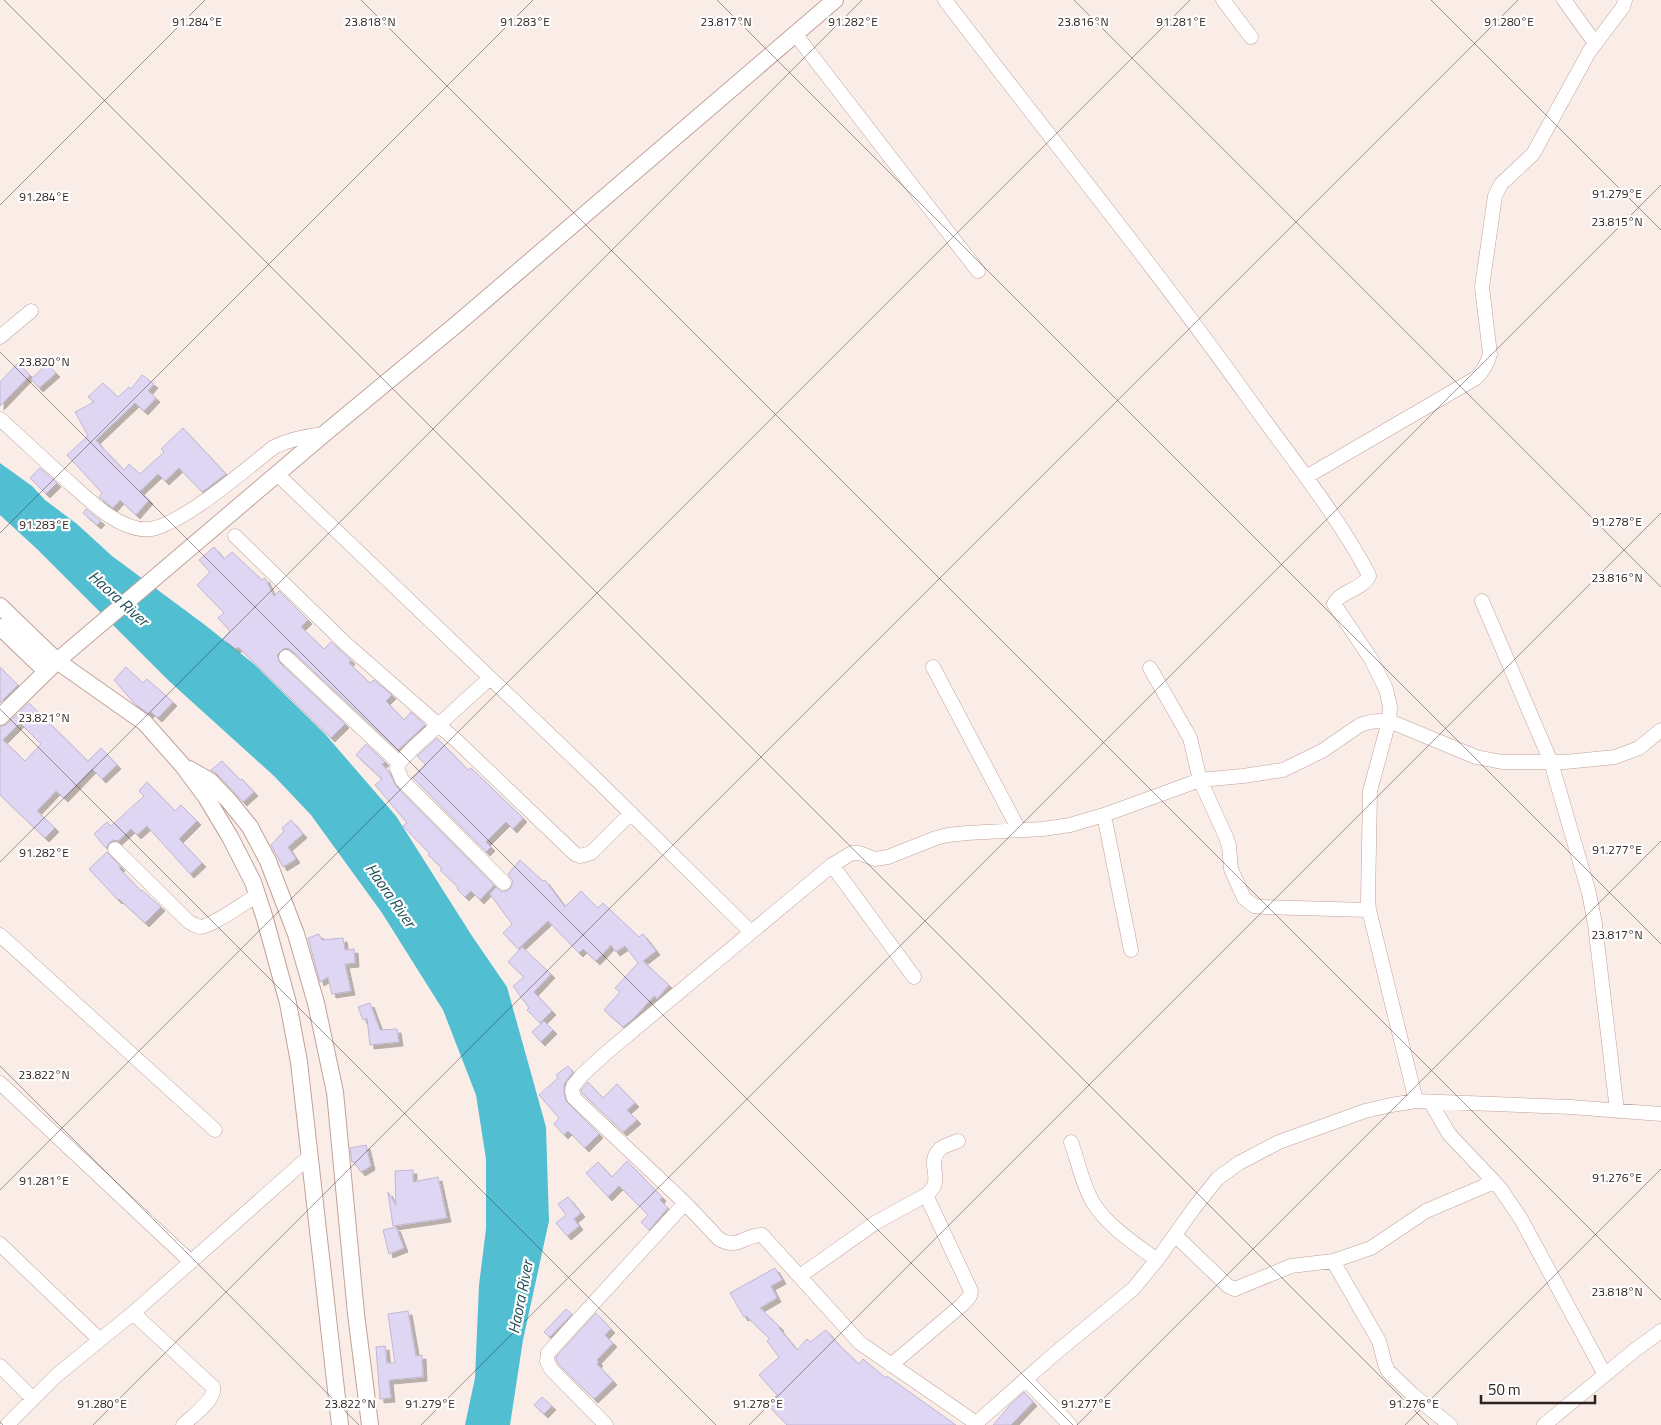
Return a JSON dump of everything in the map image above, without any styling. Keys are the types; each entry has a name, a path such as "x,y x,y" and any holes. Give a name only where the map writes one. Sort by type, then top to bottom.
{"street":[{"path":"0,717 51,666 472,311 836,0"},
{"path":"945,0 1223,362 1306,477 1368,573 1369,576 1365,582 1337,599 1334,604 1371,659 1386,689 1390,707 1390,721 1370,791 1369,910 1416,1101"},
{"path":"1223,0 1251,37"},
{"path":"1564,0 1595,43"},
{"path":"1306,477 1476,378 1483,371 1488,363 1490,354 1482,297 1483,276 1495,196 1501,184 1533,154 1595,43 1623,6 1625,0"},
{"path":"796,35 978,272"},
{"path":"0,338 31,311"},
{"path":"0,419 108,516 138,529 151,529 174,520 274,447 286,441 324,434"},
{"path":"277,474 631,813 751,932"},
{"path":"235,536 346,644 438,725 575,854 580,856 591,853 631,813"},
{"path":"1482,601 1552,762 1592,904 1617,1111"},
{"path":"0,606 51,666"},
{"path":"0,627 51,666 145,723 183,766 206,797 230,837 253,882 288,1002 299,1062 340,1425"},
{"path":"286,658 399,763"},
{"path":"933,667 1018,830"},
{"path":"1150,668 1190,738 1200,780 1226,837 1229,846 1231,869 1244,898 1250,904 1265,907 1369,910"},
{"path":"490,678 438,725 399,763 397,768 402,780 504,883"},
{"path":"1661,730 1639,748 1626,754 1584,761 1502,762 1482,758 1390,721 1369,722 1322,751 1283,770 1200,780 1104,815 1058,827 948,835 888,857 876,859 859,853 852,853 832,864 606,1053 582,1074 573,1086 572,1091 574,1098 685,1203 719,1239 726,1244 733,1245 755,1235 762,1235 851,1334 975,1424 1052,1356 1133,1289 1218,1178 1256,1153 1288,1139 1365,1111 1416,1101 1571,1107 1661,1114"},
{"path":"183,766 210,781 250,827 268,861 296,934 316,1003 335,1092 356,1314 370,1425"},
{"path":"1104,815 1131,950"},
{"path":"115,850 189,922 200,927 210,924 256,896"},
{"path":"832,864 914,977"},
{"path":"0,935 214,1130"},
{"path":"0,1083 191,1262"},
{"path":"1432,1103 1453,1139 1509,1200 1605,1374"},
{"path":"800,1276 875,1223 934,1189 936,1183 934,1167 937,1154 944,1146 958,1140"},
{"path":"1072,1142 1092,1201 1113,1225 1157,1260"},
{"path":"7,1425 57,1376 133,1313 310,1156"},
{"path":"1175,1235 1232,1289 1239,1289 1290,1266 1333,1261 1371,1248 1426,1211 1494,1182"},
{"path":"892,1365 962,1306 970,1296 971,1291 926,1195"},
{"path":"606,1425 551,1369 547,1361 548,1353 685,1203"},
{"path":"0,1244 100,1340"},
{"path":"1333,1261 1379,1341 1384,1364 1388,1371 1413,1395 1450,1425"},
{"path":"133,1313 213,1387 214,1392 211,1399 183,1425"},
{"path":"1544,1425 1605,1374 1661,1331"},
{"path":"0,1366 33,1399"},
{"path":"1026,1380 1070,1425"}],"water":[{"name":"Haora River","path":"0,463 32,486 45,500 77,524 112,556 254,664 325,734 396,816 472,936 507,987 546,1127 549,1221 523,1340 510,1425 465,1425 475,1378 479,1285 486,1229 486,1159 476,1095 443,1010 382,913 311,815 274,776 169,681 37,549 0,515"}],"building":[{"path":"18,363 30,375 0,406 0,382"},
{"path":"47,364 56,373 39,388 31,379"},
{"path":"142,375 154,384 148,391 156,398 144,411 135,403 96,440 100,445 124,470 129,464 140,474 164,452 161,449 183,428 226,474 202,492 179,468 165,481 158,474 140,491 149,500 136,515 120,500 113,508 99,497 102,493 67,455 88,436 75,412 94,402 88,397 103,383 118,397 129,387 131,389"},
{"path":"40,468 57,483 46,494 30,478"},
{"path":"86,509 101,521 97,525 83,513"},
{"path":"214,547 224,559 232,552 262,580 265,578 274,596 279,591 308,620 301,627 324,649 331,642 351,660 349,663 370,683 374,680 392,695 386,701 404,720 411,712 425,725 398,750 292,651 288,648 283,649 277,655 280,663 345,724 331,738 238,647 236,649 223,639 230,631 218,618 224,613 197,585 210,572 199,560"},
{"path":"0,667 18,685 0,703"},
{"path":"126,667 143,683 147,679 173,702 158,718 134,703 114,680"},
{"path":"29,703 88,761 101,748 117,765 102,779 92,769 64,798 56,791 37,811 55,828 45,838 0,795 0,727 7,724","holes":["20,723 41,744 25,761 3,740"]},
{"path":"437,738 468,770 471,768 523,818 513,829 506,822 486,842 491,847 486,852 413,778 426,765 417,756"},
{"path":"366,744 385,762 382,764 389,772 396,786 494,885 480,900 471,891 465,897 457,889 458,887 440,870 442,868 428,855 430,854 403,826 407,823 375,785 382,779 356,755"},
{"path":"222,761 254,792 243,802 211,770"},
{"path":"147,782 175,811 181,805 197,821 179,839 202,863 190,874 147,826 137,835 131,829 118,841 113,840 109,843 106,848 94,834 107,822 111,826 144,796 139,791"},
{"path":"291,820 303,834 288,847 296,859 283,867 271,845 284,831 282,828"},
{"path":"107,852 141,891 161,907 145,923 118,900 89,869"},
{"path":"520,860 543,881 545,880 565,907 581,891 598,908 603,903 639,937 643,934 656,951 643,961 669,985 657,999 654,996 623,1027 604,1010 620,992 615,988 638,963 625,946 616,952 611,945 596,961 583,949 579,953 548,921 518,949 503,933 512,924 490,894 496,887 502,892 510,889 513,881 508,874"},
{"path":"319,934 322,940 343,938 345,950 354,949 355,963 345,964 351,991 332,994 328,977 320,982 308,938"},
{"path":"522,947 551,974 534,992 552,1011 540,1023 527,1010 529,1008 513,986 524,977 508,962"},
{"path":"370,1003 380,1030 397,1029 399,1042 370,1045 367,1018 363,1020 358,1007"},
{"path":"544,1021 553,1030 541,1042 532,1032"},
{"path":"568,1066 573,1072 564,1084 566,1101 599,1134 585,1148 568,1131 564,1135 554,1124 559,1118 539,1095 558,1078 556,1075"},
{"path":"588,1082 603,1098 617,1084 635,1103 627,1110 637,1120 623,1132 582,1093 581,1090"},
{"path":"366,1145 371,1166 361,1172 352,1162 350,1148"},
{"path":"627,1161 662,1197 660,1200 668,1208 649,1230 641,1222 648,1215 619,1186 608,1197 586,1173 598,1162 612,1177"},
{"path":"413,1170 413,1182 438,1177 447,1218 393,1226 388,1192 396,1205 395,1171"},
{"path":"568,1197 581,1213 574,1219 579,1226 567,1236 556,1223 566,1215 558,1204"},
{"path":"396,1227 404,1248 389,1254 383,1230"},
{"path":"775,1268 782,1280 771,1286 777,1298 760,1308 780,1327 797,1350 807,1339 810,1342 826,1330 859,1364 863,1359 886,1378 887,1376 956,1425 787,1425 767,1404 777,1395 759,1375 779,1357 767,1341 770,1339 746,1316 744,1317 730,1293"},
{"path":"566,1309 572,1314 550,1337 544,1332"},
{"path":"408,1311 416,1356 422,1355 423,1377 389,1380 391,1398 380,1399 376,1347 385,1346 387,1363 395,1363 388,1314"},
{"path":"596,1313 611,1329 605,1335 613,1343 597,1360 599,1362 597,1364 613,1381 594,1399 558,1364 556,1357"},
{"path":"1024,1392 1033,1402 1011,1425 993,1425 1011,1404"},
{"path":"542,1397 552,1406 544,1414 534,1405"}]}
